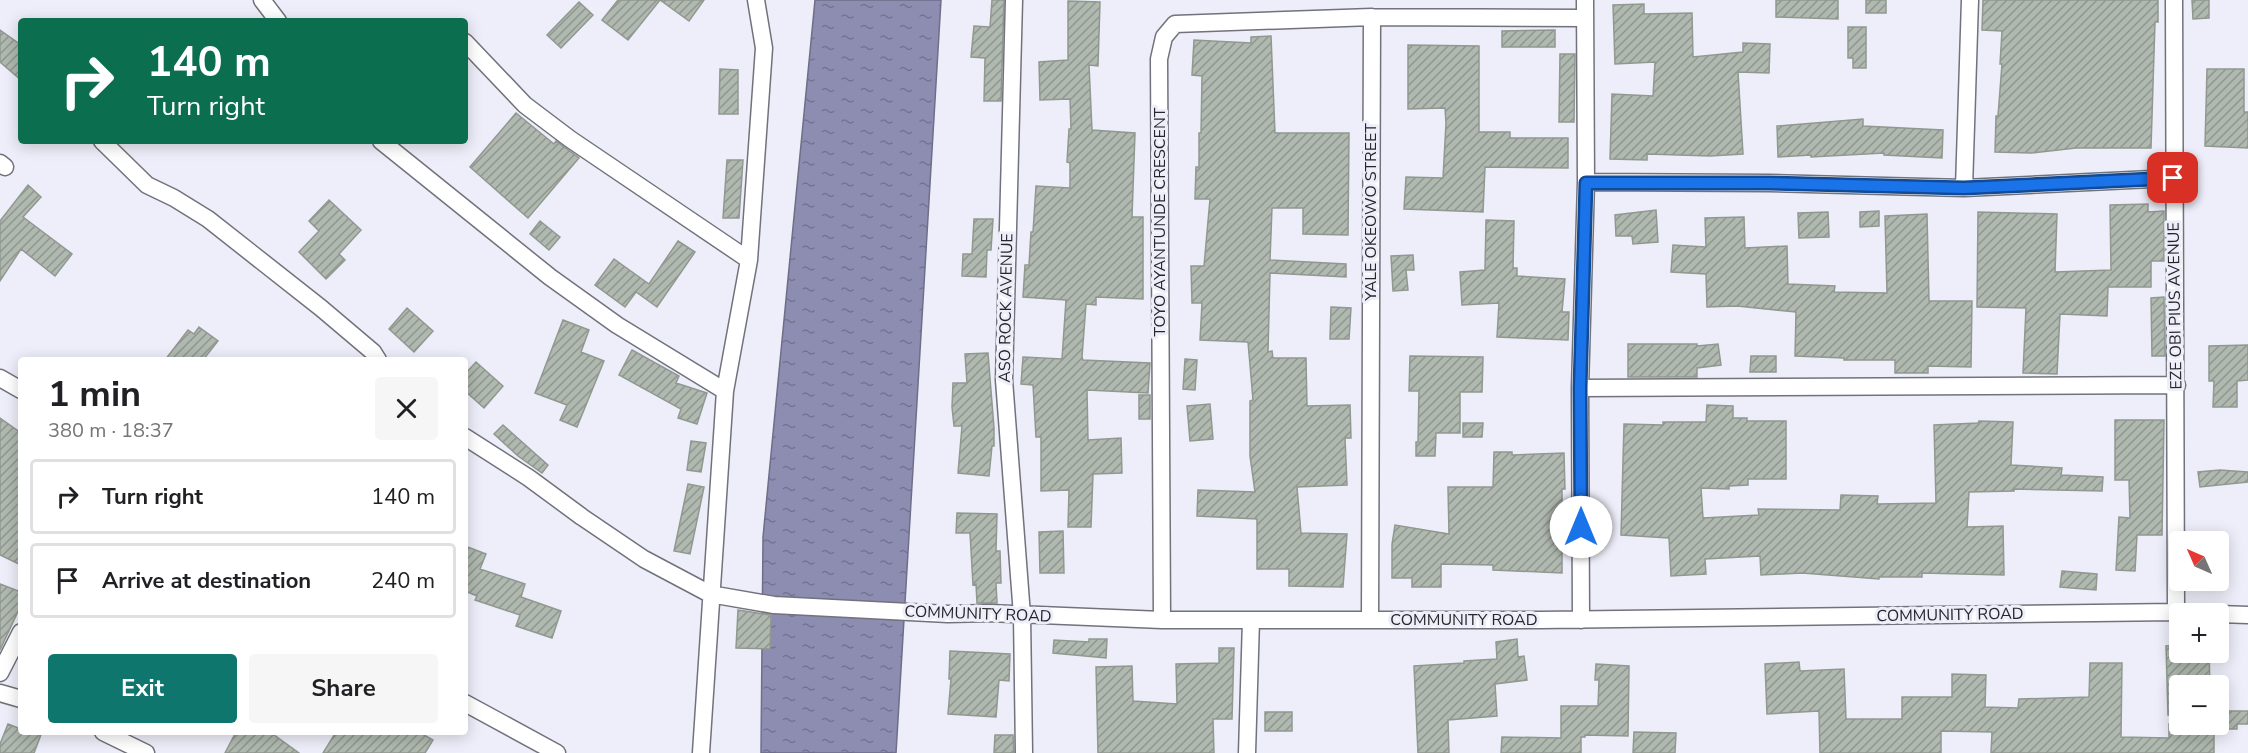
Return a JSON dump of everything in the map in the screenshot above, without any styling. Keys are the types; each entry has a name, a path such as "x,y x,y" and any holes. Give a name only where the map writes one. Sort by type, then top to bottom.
{"street":[{"path":"262,0 276,18"},
{"path":"701,753 725,391 748,260 764,48 756,0"},
{"name":"ASO ROCK AVENUE","path":"1014,0 1004,380 1022,615 1024,753"},
{"path":"1581,620 1580,388 1586,183 1585,0"},
{"path":"1964,188 1970,0"},
{"name":"EZE OBI PIUS AVENUE","path":"2174,0 2176,603"},
{"path":"1372,17 1584,18"},
{"name":"YALE OKEOWO STREET","path":"1370,620 1372,17"},
{"name":"TOYO AYANTUNDE CRESCENT","path":"1161,620 1160,59 1164,37 1175,24 1372,17"},
{"path":"468,45 525,105 570,139 748,260"},
{"path":"105,144 147,184 208,219 321,308 376,357"},
{"path":"385,144 550,277 617,325 725,391"},
{"path":"1586,183 1769,183 1964,188 2173,178"},
{"path":"0,378 18,388"},
{"path":"1580,388 2177,385"},
{"name":"COMMUNITY ROAD","path":"468,439 519,471 644,559 710,594 774,605 948,614 1161,620 1581,620 2169,612"},
{"name":"COMMUNITY ROAD","path":"2229,614 2248,615"},
{"path":"1247,753 1251,620"},
{"path":"0,673 18,638"},
{"path":"0,693 18,698"},
{"path":"468,705 557,753"},
{"path":"109,735 146,753"}],"water":[{"path":"815,0 941,0 896,753 761,753 763,537"}],"building":[{"path":"618,0 660,0 628,40 602,20"},
{"path":"660,0 704,0 689,21"},
{"path":"992,0 1004,0 1001,101 984,101 985,58 971,57 974,26 990,27"},
{"path":"1776,0 1838,0 1838,19 1776,17"},
{"path":"1866,0 1886,0 1886,13 1866,13"},
{"path":"1983,0 2158,0 2158,22 2155,22 2151,148 2076,148 2031,153 1995,152 1996,116 1998,116 2002,64 2000,64 2002,31 1982,30"},
{"path":"2192,0 2209,0 2209,18 2193,19"},
{"path":"1068,1 1100,2 1098,66 1089,65 1092,130 1135,133 1132,217 1143,217 1143,299 1096,297 1096,305 1086,304 1082,357 1083,360 1150,363 1148,393 1087,390 1088,440 1121,438 1122,473 1093,474 1091,527 1068,527 1069,490 1041,491 1041,437 1036,437 1033,385 1021,384 1023,357 1062,359 1066,300 1023,297 1025,265 1029,265 1031,232 1033,232 1036,186 1070,188 1070,163 1067,162 1069,129 1071,129 1070,99 1040,100 1039,62 1068,60"},
{"path":"579,2 593,15 561,48 547,35"},
{"path":"1644,4 1644,14 1692,13 1693,57 1743,52 1743,43 1770,44 1769,73 1738,72 1743,154 1710,156 1647,154 1647,160 1610,159 1612,94 1653,96 1655,62 1615,64 1613,5"},
{"path":"1848,27 1866,27 1866,68 1853,68 1853,58 1848,58"},
{"path":"0,30 18,43 18,77 0,62"},
{"path":"1555,30 1555,47 1502,47 1502,31"},
{"path":"1271,36 1275,133 1349,133 1348,235 1303,234 1303,208 1272,208 1270,260 1346,264 1346,277 1270,273 1268,352 1272,351 1273,358 1306,358 1307,406 1350,405 1351,438 1345,438 1347,485 1297,487 1301,533 1347,534 1343,587 1289,586 1289,569 1257,569 1257,519 1197,516 1198,490 1255,492 1250,456 1250,401 1253,400 1248,342 1200,340 1202,303 1192,303 1191,266 1204,266 1210,199 1195,199 1196,167 1199,167 1199,133 1201,133 1202,76 1192,75 1194,40 1251,43 1251,37"},
{"path":"1408,45 1479,46 1479,132 1510,132 1510,138 1568,138 1568,168 1485,167 1483,212 1404,209 1406,177 1443,178 1446,123 1445,108 1408,109"},
{"path":"1560,54 1575,54 1574,122 1559,122"},
{"path":"720,69 738,70 738,114 719,114"},
{"path":"2207,69 2244,69 2244,112 2248,112 2248,148 2205,146"},
{"path":"516,113 554,144 556,141 579,158 528,218 470,167"},
{"path":"1863,119 1863,126 1943,130 1942,158 1884,155 1884,153 1778,157 1777,126"},
{"path":"727,160 743,160 739,218 723,218"},
{"path":"28,185 41,197 23,217 72,254 55,276 21,249 0,281 0,221"},
{"path":"329,200 361,230 339,254 345,260 326,279 299,252 319,231 309,221"},
{"path":"2148,204 2148,212 2164,211 2164,261 2151,261 2151,287 2108,287 2107,316 2060,314 2057,374 2023,373 2026,308 1977,307 1978,212 2057,214 2055,272 2111,270 2110,205"},
{"path":"1656,210 1658,242 1633,244 1632,236 1616,236 1615,215"},
{"path":"1879,211 1879,226 1860,227 1860,212"},
{"path":"1828,212 1829,237 1799,238 1798,213"},
{"path":"1927,214 1929,301 1972,301 1971,367 1928,366 1928,373 1895,373 1895,360 1844,360 1844,358 1795,356 1796,312 1737,306 1707,307 1706,274 1671,272 1673,245 1706,247 1705,218 1744,217 1745,248 1787,246 1788,284 1835,286 1834,292 1887,293 1885,216"},
{"path":"974,219 993,219 991,250 987,250 986,277 962,276 963,254 972,254"},
{"path":"1486,220 1514,221 1513,268 1517,268 1517,276 1565,279 1562,312 1569,312 1568,340 1497,337 1499,303 1462,305 1460,272 1485,270"},
{"path":"540,221 560,237 549,250 530,234"},
{"path":"678,241 695,252 657,307 636,292 625,307 595,285 614,259 649,284"},
{"path":"1413,255 1414,270 1406,270 1408,290 1393,291 1391,256"},
{"path":"2164,297 2165,356 2152,356 2151,298"},
{"path":"1331,307 1351,308 1349,339 1330,339"},
{"path":"407,308 433,331 414,352 389,329"},
{"path":"563,320 589,330 581,352 604,361 577,427 560,420 567,405 535,393"},
{"path":"199,327 218,341 205,357 167,357 188,330 194,334"},
{"path":"1628,344 1697,344 1697,346 1718,344 1721,365 1697,368 1697,377 1628,377"},
{"path":"2248,345 2248,380 2237,381 2237,407 2213,407 2214,381 2209,381 2209,346"},
{"path":"632,350 679,376 676,383 707,393 697,424 678,418 681,409 619,375"},
{"path":"988,353 994,428 994,446 992,446 989,476 958,473 962,426 954,426 953,383 967,383 965,354"},
{"path":"1410,356 1483,357 1482,392 1460,392 1460,433 1436,433 1435,456 1416,456 1419,391 1409,391"},
{"path":"1751,356 1776,356 1776,372 1750,372"},
{"path":"1185,359 1197,360 1195,390 1183,389"},
{"path":"476,362 503,386 484,408 468,394 468,371"},
{"path":"1139,395 1150,395 1150,419 1139,419"},
{"path":"1210,404 1213,439 1190,441 1187,406"},
{"path":"1707,405 1733,406 1733,418 1747,418 1747,421 1786,421 1786,479 1748,479 1748,485 1729,486 1729,489 1701,488 1703,518 1759,515 1758,509 1840,510 1841,495 1878,496 1877,504 1936,503 1934,425 1978,423 1979,421 2013,422 2011,465 2062,468 2061,475 2103,477 2102,491 2014,489 2014,491 1969,492 1967,527 2003,526 2004,575 1922,573 1922,577 1879,577 1879,579 1802,573 1761,575 1760,556 1705,559 1706,574 1671,576 1669,538 1621,535 1624,424 1663,425 1663,422 1706,422"},
{"path":"0,418 18,431 18,564 0,555"},
{"path":"2115,420 2164,420 2162,535 2137,535 2135,571 2116,570 2119,517 2130,518 2129,480 2115,480"},
{"path":"1463,423 1483,423 1482,437 1463,437"},
{"path":"503,425 548,465 542,473 518,456 494,434"},
{"path":"691,441 706,443 701,472 687,470"},
{"path":"1494,452 1512,452 1512,455 1564,453 1562,573 1493,570 1493,565 1441,564 1441,587 1412,587 1412,578 1392,578 1392,544 1395,525 1449,534 1448,487 1493,487"},
{"path":"2220,470 2248,472 2248,482 2200,487 2198,472"},
{"path":"688,484 704,487 690,554 674,551"},
{"path":"957,513 997,514 996,551 1000,551 1001,583 996,583 997,603 977,603 976,584 973,585 970,533 956,533"},
{"path":"1063,531 1064,573 1040,573 1039,532"},
{"path":"468,547 486,554 480,569 525,584 521,597 561,611 552,638 516,626 520,615 475,600 477,596 468,592"},
{"path":"2062,571 2097,574 2096,590 2060,587"},
{"path":"0,584 18,591 18,611 0,650"},
{"path":"738,610 771,615 770,649 736,648"},
{"path":"1089,639 1107,639 1106,658 1053,653 1054,640 1089,642"},
{"path":"1517,639 1518,657 1524,656 1527,680 1495,684 1497,716 1448,720 1449,753 1418,753 1414,666 1497,659 1496,642"},
{"path":"2166,646 2169,646 2169,663 2209,663 2210,675 2169,675 2169,715 2168,715"},
{"path":"1219,648 1234,648 1232,719 1213,719 1214,753 1098,753 1096,667 1132,666 1133,701 1177,704 1176,664 1219,663"},
{"path":"950,651 1010,654 1009,681 999,680 996,717 948,714 951,679 949,679"},
{"path":"1799,662 1800,671 1844,669 1846,719 1902,719 1902,697 1952,697 1952,674 1986,675 1985,707 2018,708 2019,699 2089,697 2090,663 2122,663 2121,737 2169,738 2169,735 2214,735 2214,753 1991,753 1992,732 1941,731 1941,753 1820,753 1819,711 1767,714 1765,664"},
{"path":"1596,664 1629,666 1628,736 1585,735 1581,737 1581,753 1501,753 1502,737 1561,738 1561,706 1598,706 1599,680 1595,680"},
{"path":"2229,711 2248,711 2248,724 2237,724 2237,729 2229,729"},
{"path":"1265,712 1292,712 1292,731 1265,731"},
{"path":"8,724 18,728 18,735 41,735 34,753 0,753 0,744"},
{"path":"1634,732 1676,733 1675,753 1633,753"},
{"path":"234,735 274,735 299,753 225,753"},
{"path":"334,735 424,735 433,740 425,753 323,753"},
{"path":"995,735 1013,735 1014,753 994,753"}],"route":[{"path":"1581,527 1580,388 1586,183 1769,183 1964,188 2173,178"}]}
